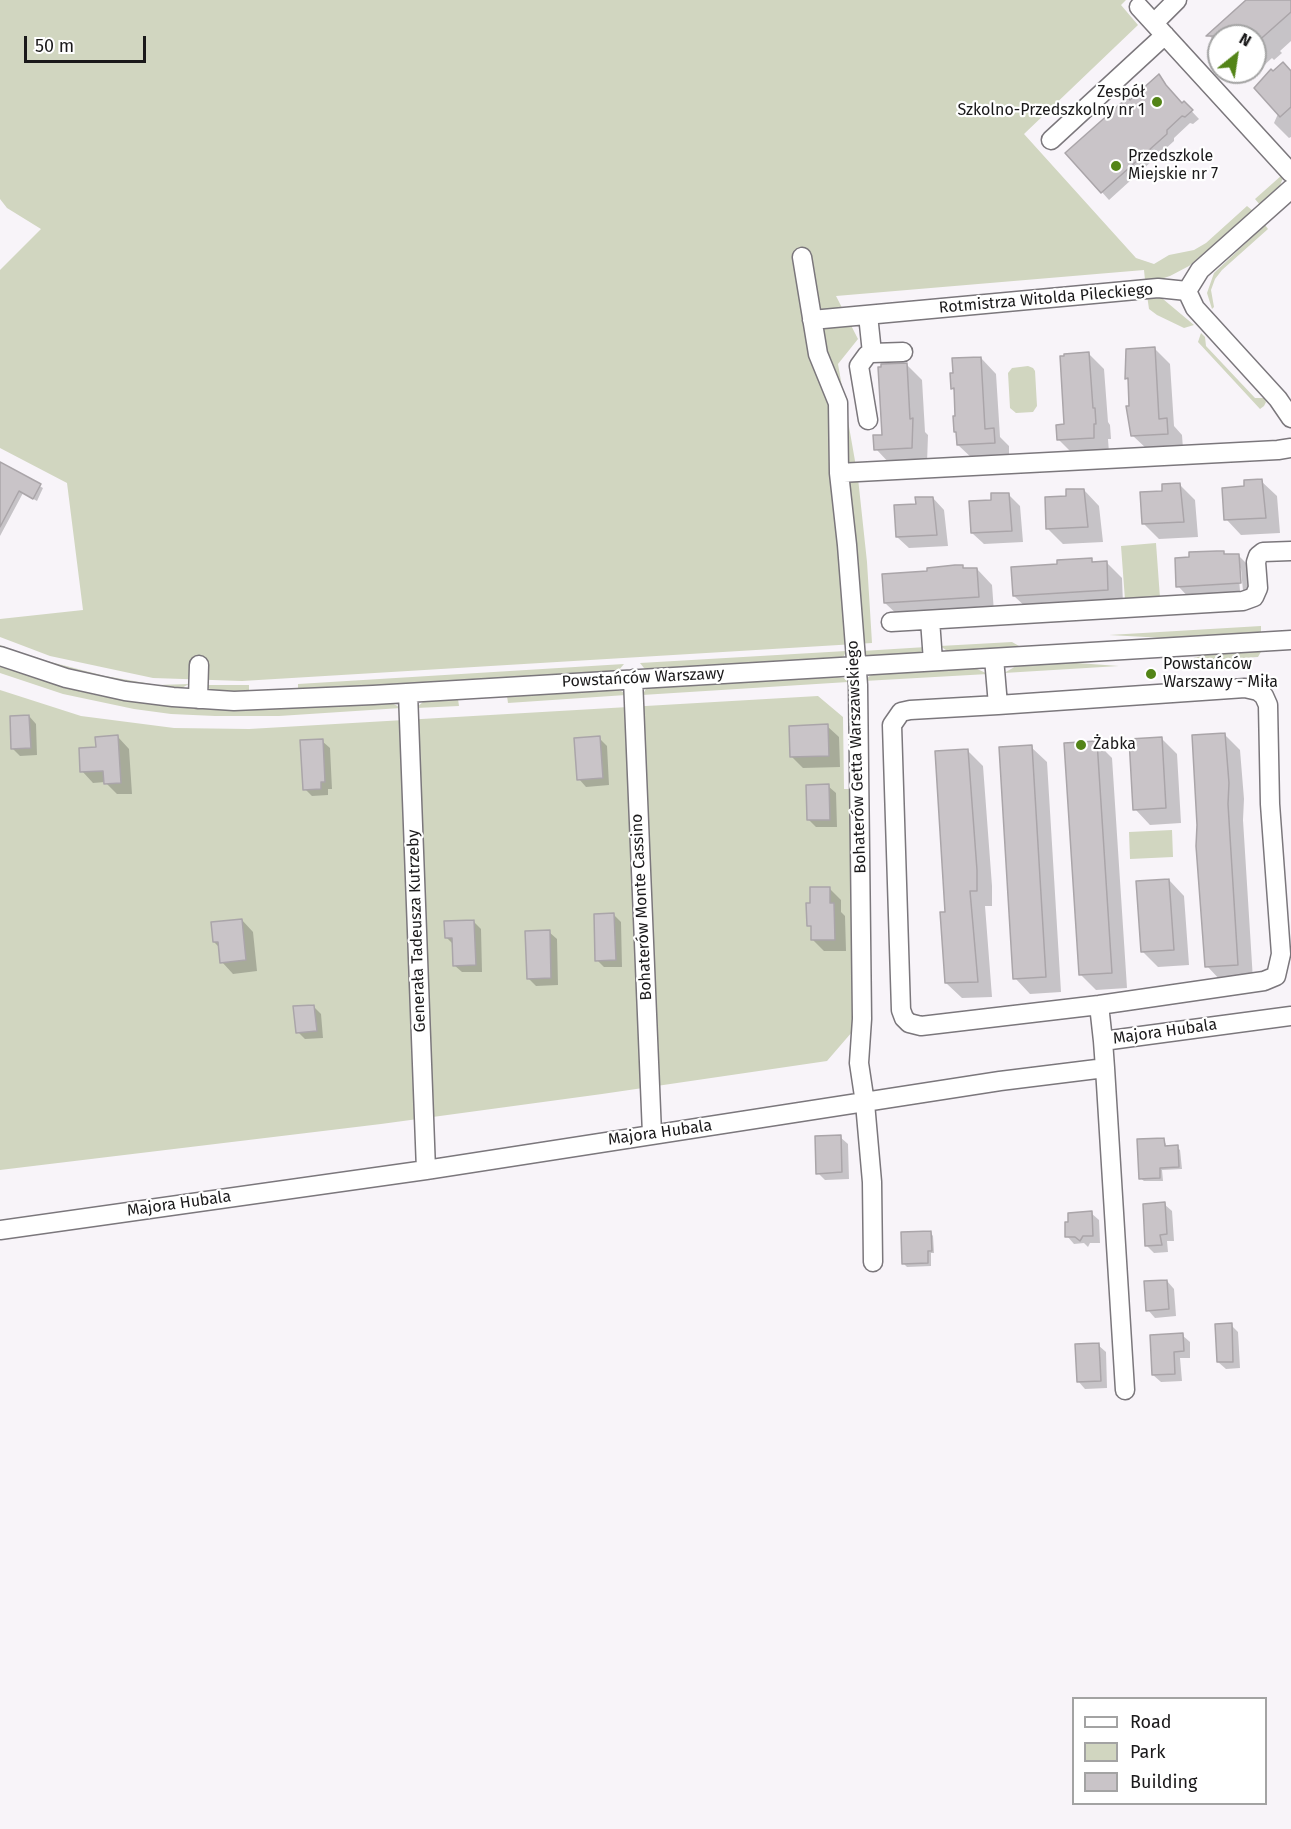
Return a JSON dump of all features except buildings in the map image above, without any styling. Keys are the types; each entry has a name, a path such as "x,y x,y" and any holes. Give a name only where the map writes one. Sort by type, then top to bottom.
{"street":[{"path":"1051,141 1159,29 1178,0"},
{"path":"1139,7 1291,173"},
{"path":"1291,189 1200,270 1187,291 1195,308 1281,402 1291,418"},
{"name":"Bohaterów Getta Warszawskiego","path":"801,257 818,354 838,403 839,473 847,544 858,694 862,1019 859,1063 866,1103 872,1182 873,1262"},
{"name":"Rotmistrza Witolda Pileckiego","path":"812,320 1158,288 1187,291"},
{"path":"868,315 872,353"},
{"path":"868,420 859,366 867,355 872,353 903,352"},
{"path":"839,473 1291,448"},
{"path":"891,622 1243,601 1254,597 1258,588 1256,562 1258,556 1263,552 1291,551"},
{"path":"930,620 933,661"},
{"name":"Powstańców Warszawy","path":"0,656 44,672 93,685 154,695 198,699 261,700 1291,640"},
{"path":"994,658 998,705"},
{"path":"198,699 199,665"},
{"name":"Bohaterów Monte Cassino","path":"633,679 652,1134"},
{"path":"1245,688 1258,691 1264,696 1268,705 1270,804 1283,864 1281,954 1276,976 1264,981 1099,1005 921,1026 909,1023 901,1010 892,724 901,712 910,710 1245,688"},
{"name":"Generała Tadeusza Kutrzeby","path":"408,693 426,1170"},
{"path":"1099,1005 1103,1041"},
{"name":"Majora Hubala","path":"0,1230 426,1170 1000,1081 1105,1068 1103,1041 1291,1019"},
{"path":"1105,1068 1125,1390"}],"green space":[{"path":"0,0 1126,0 1121,5 1138,25 1024,134 1136,258 1154,264 1169,255 1194,250 1206,243 1247,206 1253,211 1189,266 1161,279 1145,280 1144,270 836,296 858,339 838,364 858,478 867,562 872,643 242,681 153,678 50,656 0,637 0,619 83,610 67,483 0,448 0,270 41,229 7,208 0,199"},
{"path":"1282,175 1279,188 1260,205 1255,199"},
{"path":"1265,225 1268,229 1215,279 1211,290 1214,307 1212,309 1207,293 1214,273"},
{"path":"1147,295 1163,299 1194,325 1184,328 1157,315 1149,309"},
{"path":"1201,333 1205,337 1206,346 1255,398 1264,398 1266,402 1264,406 1260,409 1198,342"},
{"path":"1028,366 1035,371 1037,406 1033,412 1016,413 1010,408 1008,373 1012,368"},
{"path":"1156,543 1160,598 1125,600 1121,546"},
{"path":"1261,626 1261,633 1164,638 1109,635"},
{"path":"1012,642 1019,646 949,652 940,646"},
{"path":"0,645 35,658 105,676 157,685 189,684 180,689 141,685 71,671 0,648"},
{"path":"926,647 919,654 872,658 862,651"},
{"path":"1262,650 1258,657 1178,662 1213,653"},
{"path":"846,651 844,656 838,659 650,670 644,668 640,663"},
{"path":"1063,662 1119,666 1004,673 1018,665"},
{"path":"624,664 615,672 298,691 298,684"},
{"path":"0,666 66,688 100,696 173,707 276,709 392,703 401,708 279,716 171,714 134,709 63,694 0,673"},
{"path":"975,668 988,674 864,681 872,674"},
{"path":"844,678 848,682 642,695 646,689 653,688"},
{"path":"205,685 249,685 249,692 213,692"},
{"path":"616,689 626,695 508,703 507,696"},
{"path":"0,690 81,716 174,728 249,729 818,696 843,717 844,789 852,789 852,1032 827,1061 381,1124 0,1170"},
{"path":"458,699 459,706 416,708 424,701"},
{"path":"1172,830 1173,857 1130,859 1129,832"}],"place":[{"name":"Zespół Szkolno-Przedszkolny nr 1","path":"1157,102"},
{"name":"Przedszkole Miejskie nr 7","path":"1116,166"},
{"name":"Powstańców Warszawy - Miła","path":"1151,674"},
{"name":"Żabka","path":"1081,745"}]}
